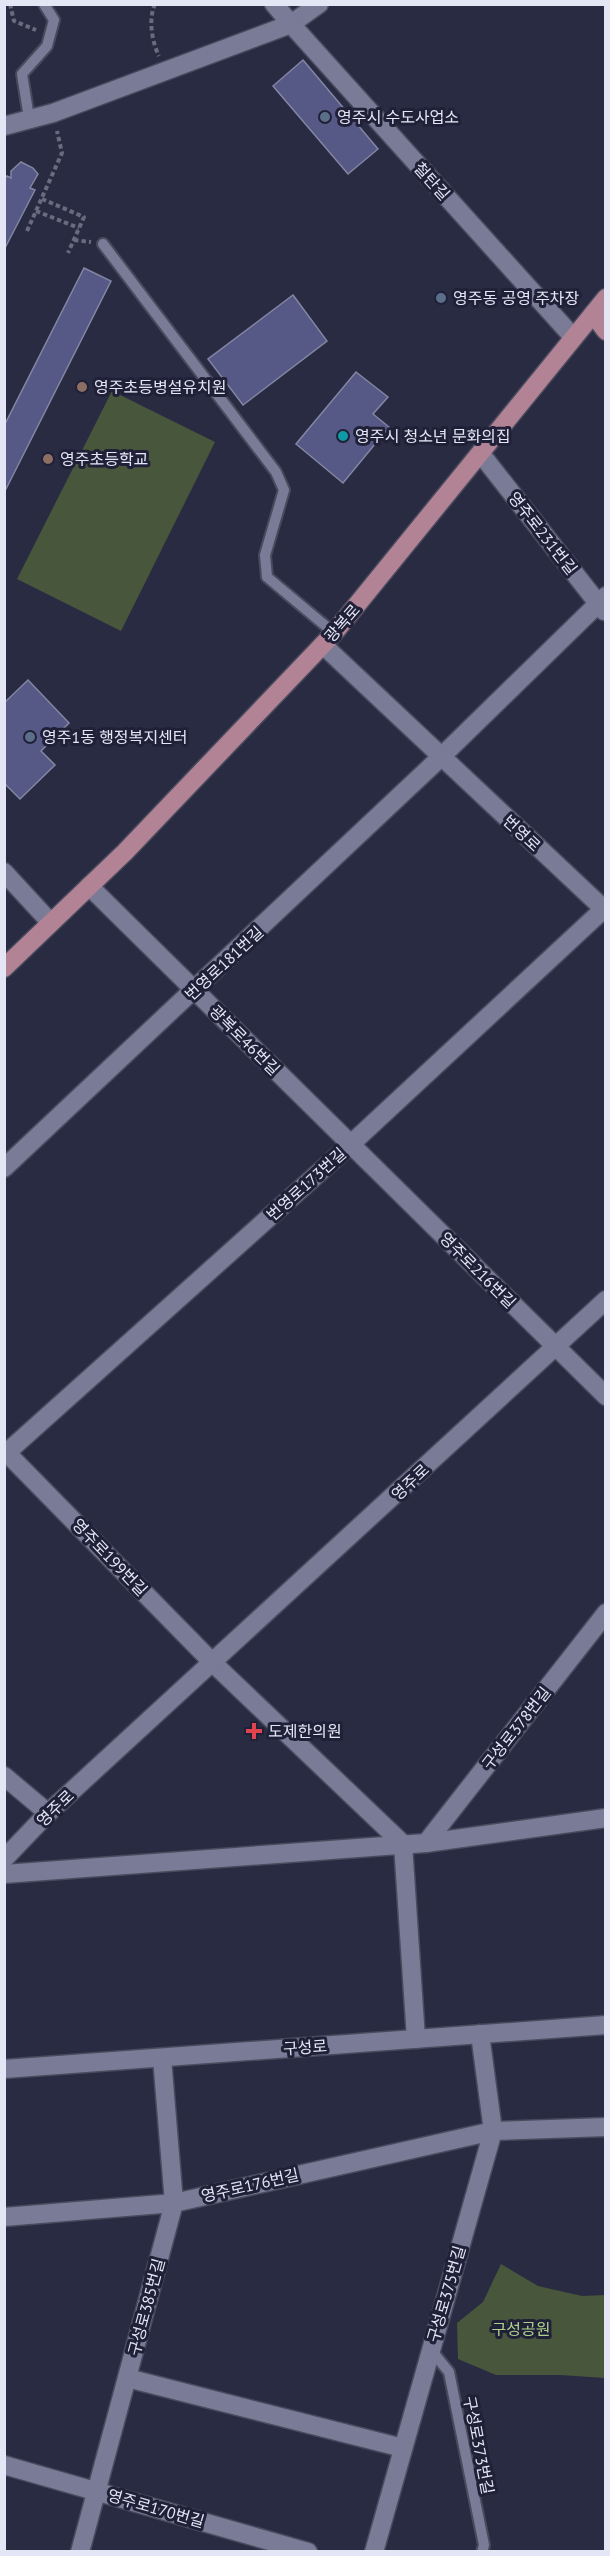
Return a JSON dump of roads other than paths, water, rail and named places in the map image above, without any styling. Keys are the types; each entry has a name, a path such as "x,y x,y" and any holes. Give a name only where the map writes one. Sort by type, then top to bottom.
{"main road":[{"name":"광복로","path":"4,968 125,852 328,639 606,298"},
{"path":"593,314 606,330"}],"street":[{"name":"철탄길","path":"274,4 573,337"},
{"path":"4,126 53,113 291,24 319,4"},
{"name":"영주로231번길","path":"481,454 603,604"},
{"path":"441,757 603,604"},
{"name":"번영로","path":"328,639 441,757 605,909"},
{"name":"번영로181번길","path":"4,1168 441,757"},
{"path":"4,872 51,923"},
{"name":"광복로46번길","path":"89,886 351,1144"},
{"name":"번영로173번길","path":"5,1452 351,1144 605,909"},
{"name":"영주로216번길","path":"351,1144 606,1396"},
{"name":"영주로","path":"4,1859 48,1814 606,1300"},
{"name":"영주로199번길","path":"5,1452 213,1663"},
{"name":"구성로378번길","path":"426,1843 606,1613"},
{"path":"213,1663 403,1844 416,2039"},
{"path":"4,1776 48,1814"},
{"path":"4,1874 426,1843 606,1818"},
{"name":"구성로","path":"4,2069 606,2025"},
{"name":"구성로375번길","path":"374,2552 493,2131 480,2034"},
{"name":"구성로385번길","path":"80,2552 174,2203 162,2058"},
{"name":"영주로176번길","path":"4,2217 174,2203 493,2131 606,2127"},
{"path":"127,2378 403,2448"},
{"name":"영주로170번길","path":"4,2465 308,2552"}],"lane":[{"path":"29,118 22,74 47,46 54,20 44,4"},
{"path":"103,244 276,472 284,490 265,555 267,577 328,639"},
{"name":"구성로373번길","path":"431,2350 449,2372 484,2545 482,2552"}],"place":[{"name":"영주시 수도사업소","path":"325,117"},
{"name":"영주동 공영 주차장","path":"441,298"},
{"name":"영주초등병설유치원","path":"82,387"},
{"name":"영주시 청소년 문화의집","path":"343,436"},
{"name":"영주초등학교","path":"48,459"},
{"name":"영주1동 행정복지센터","path":"30,737"},
{"name":"도제한의원","path":"254,1731"}],"park label":[{"name":"구성공원","path":"521,2329"}]}
